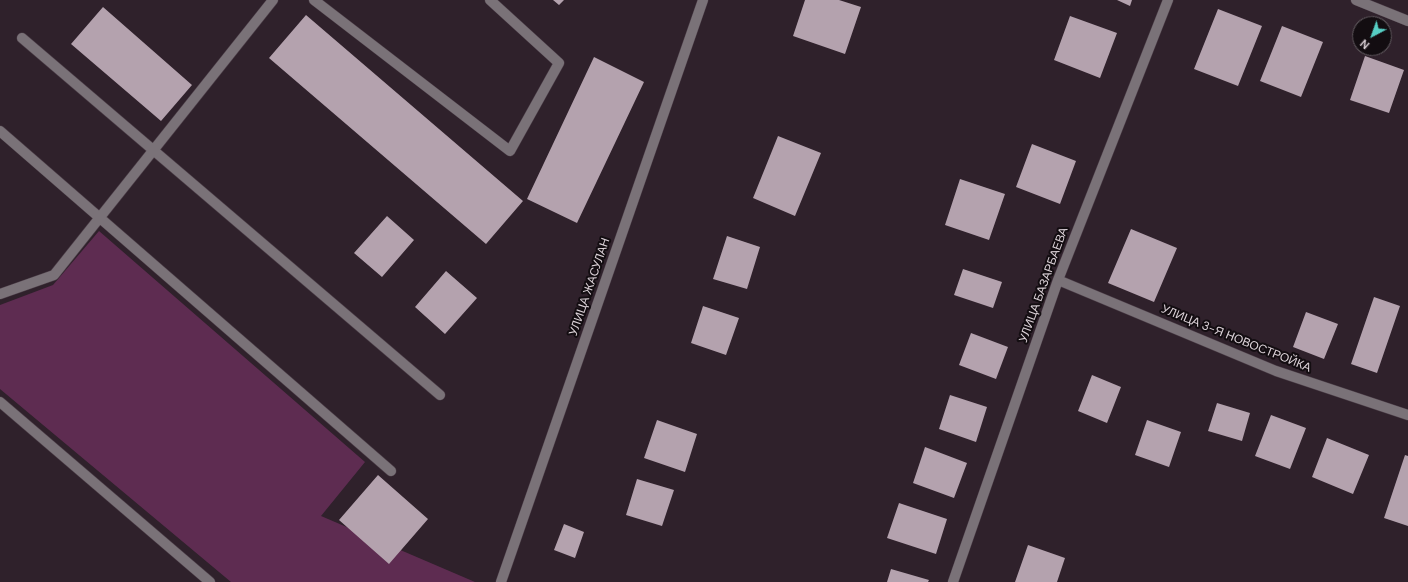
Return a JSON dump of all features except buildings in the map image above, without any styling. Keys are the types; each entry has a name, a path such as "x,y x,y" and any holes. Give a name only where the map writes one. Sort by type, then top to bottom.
{"street":[{"path":"0,294 54,275 273,0"},
{"path":"314,0 510,151 559,63 490,0"},
{"name":"УЛИЦА ЖАСУЛАН","path":"501,582 703,0"},
{"name":"УЛИЦА БАЗАРБАЕВА","path":"953,582 1058,280 1168,0"},
{"path":"1356,0 1408,21"},
{"path":"22,38 440,395"},
{"path":"0,131 391,471"},
{"name":"УЛИЦА 3-Я НОВОСТРОЙКА","path":"1058,280 1276,371 1408,415"},
{"path":"0,402 210,582"}],"shaded area":[{"path":"99,231 365,462 321,516 475,582 231,582 0,389 0,305 53,285"}]}
